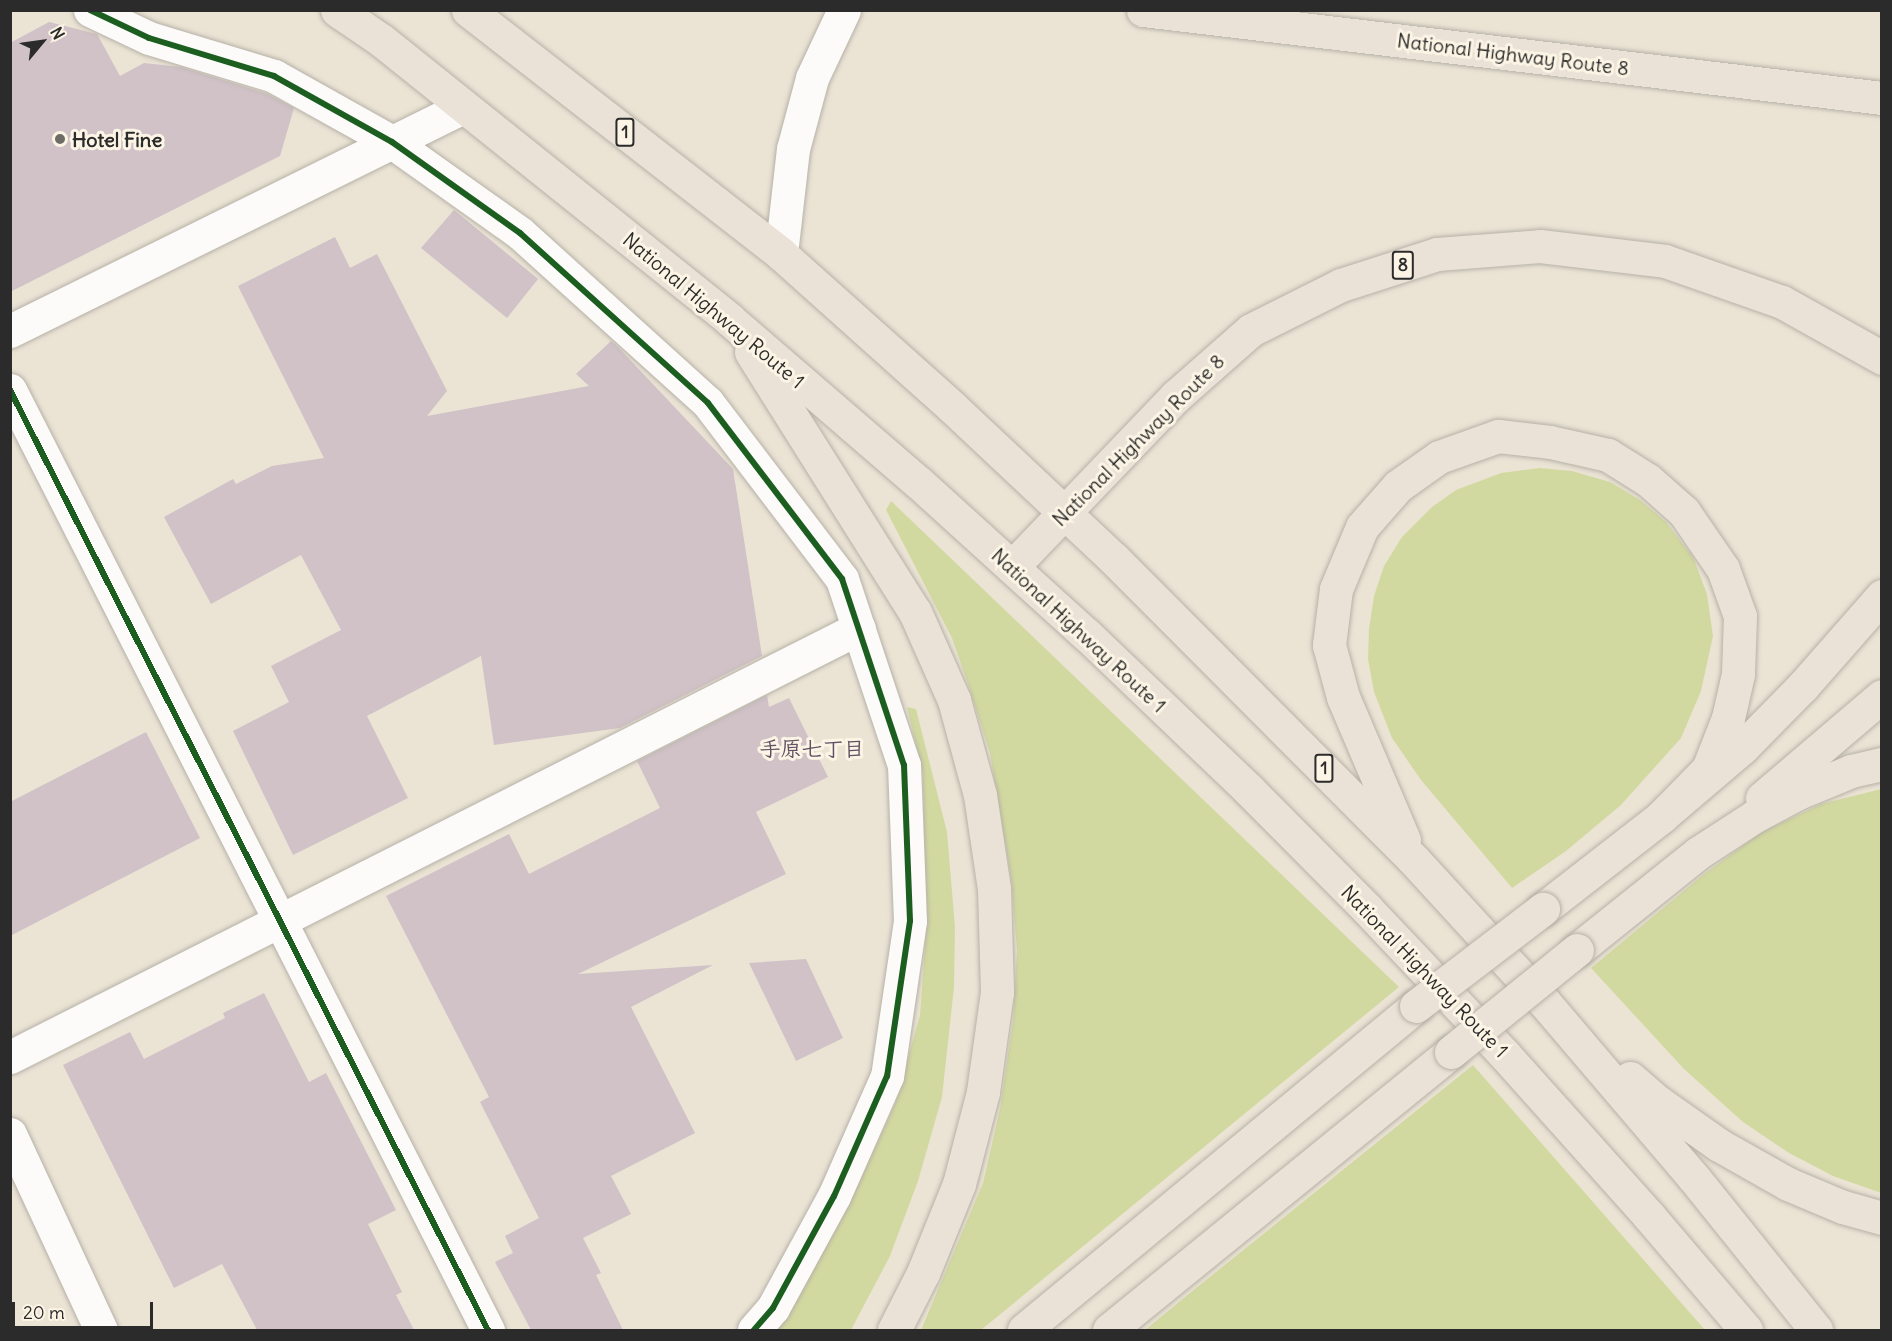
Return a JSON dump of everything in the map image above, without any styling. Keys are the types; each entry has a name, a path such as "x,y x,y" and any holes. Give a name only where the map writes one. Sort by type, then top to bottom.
{"highway":[{"name":"National Highway Route 1","path":"337,10 381,40 730,320 1012,567 1248,789 1367,909 1513,1064 1746,1330"},
{"name":"1","path":"468,10 781,254 1065,512 1274,717 1413,859 1545,1003 1694,1178 1816,1330"},
{"name":"National Highway Route 8","path":"1143,10 1881,98"},
{"name":"National Highway Route 8","path":"1012,567 1175,397 1251,330 1341,285 1437,254 1540,246 1665,261 1782,302 1881,358"},
{"path":"730,320 915,612 954,700 980,795 994,889 997,992 983,1092 959,1185 923,1273 894,1330"},
{"path":"1413,859 1343,697 1329,645 1336,589 1362,527 1398,486 1439,457 1498,436 1550,442 1608,455 1648,480 1684,512 1724,569 1740,616 1738,674 1728,718 1708,769 1661,817"},
{"path":"1024,1330 1416,1006 1661,817 1757,732 1803,686 1881,596"},
{"path":"1109,1330 1698,853 1881,696"},
{"path":"1698,853 1755,816 1798,793 1851,771 1881,764"},
{"path":"1545,1003 1658,1102 1719,1146 1788,1184 1843,1207 1881,1218"}],"street":[{"path":"90,10 149,38 274,76 392,142 520,233 708,403 842,579 904,765 910,921 888,1076 834,1196 773,1308 754,1330"},
{"path":"781,254 793,149 812,78 844,10"},
{"path":"10,331 463,107"},
{"path":"10,390 488,1330"},
{"path":"10,1057 859,628"},
{"path":"10,1134 101,1330"}],"green space":[{"path":"1540,468 1572,471 1610,482 1640,500 1666,522 1693,557 1707,594 1713,636 1701,691 1681,738 1621,805 1566,851 1512,888 1421,780 1392,738 1374,692 1368,659 1369,629 1374,596 1384,566 1402,537 1432,507 1456,490 1501,473"},
{"path":"891,501 1399,987 981,1330 921,1330 983,1183 1000,1109 1013,1021 1017,950 1011,878 990,753 952,638 886,510"},
{"path":"907,707 916,709 947,832 955,927 954,987 942,1097 918,1181 890,1256 851,1330 771,1330 790,1305 856,1189 895,1104 920,1015 926,932 923,774"},
{"path":"1881,789 1881,1193 1833,1176 1789,1153 1743,1122 1684,1069 1591,968 1703,875 1760,833 1821,804"},
{"path":"1473,1065 1705,1330 1145,1330 1190,1293"}],"building":[{"path":"49,22 97,34 120,76 144,63 181,67 268,94 294,108 280,156 10,292 10,43"},
{"path":"454,210 538,279 507,318 421,248"},
{"path":"335,237 350,268 377,254 447,391 427,416 589,386 576,374 611,341 617,346 733,469 762,656 620,728 494,745 481,656 367,716 408,798 293,855 233,731 289,702 271,666 341,630 301,555 211,604 164,517 233,479 236,484 272,466 324,458 238,286"},
{"path":"767,695 769,707 789,698 828,777 756,812 786,874 578,974 713,965 631,1007 695,1133 611,1176 631,1214 583,1238 601,1273 596,1275 623,1330 531,1330 495,1262 513,1253 505,1236 539,1218 480,1102 489,1097 386,896 509,834 529,874 660,808 637,761"},
{"path":"146,732 200,838 10,936 10,802"},
{"path":"806,959 843,1038 796,1061 749,963"},
{"path":"264,993 309,1082 326,1073 396,1210 368,1224 402,1292 396,1295 414,1330 257,1330 222,1264 174,1288 63,1065 130,1032 144,1059 225,1018 223,1013"}],"cycle path":[{"path":"90,10 149,38 274,76 392,142 520,233 708,403 842,579 904,765 910,921 887,1076 834,1196 773,1308 754,1330"},
{"path":"10,390 488,1330"}],"place":[{"name":"Hotel Fine","path":"60,139"}],"district":[{"name":"手原七丁目","path":"812,749"}]}
